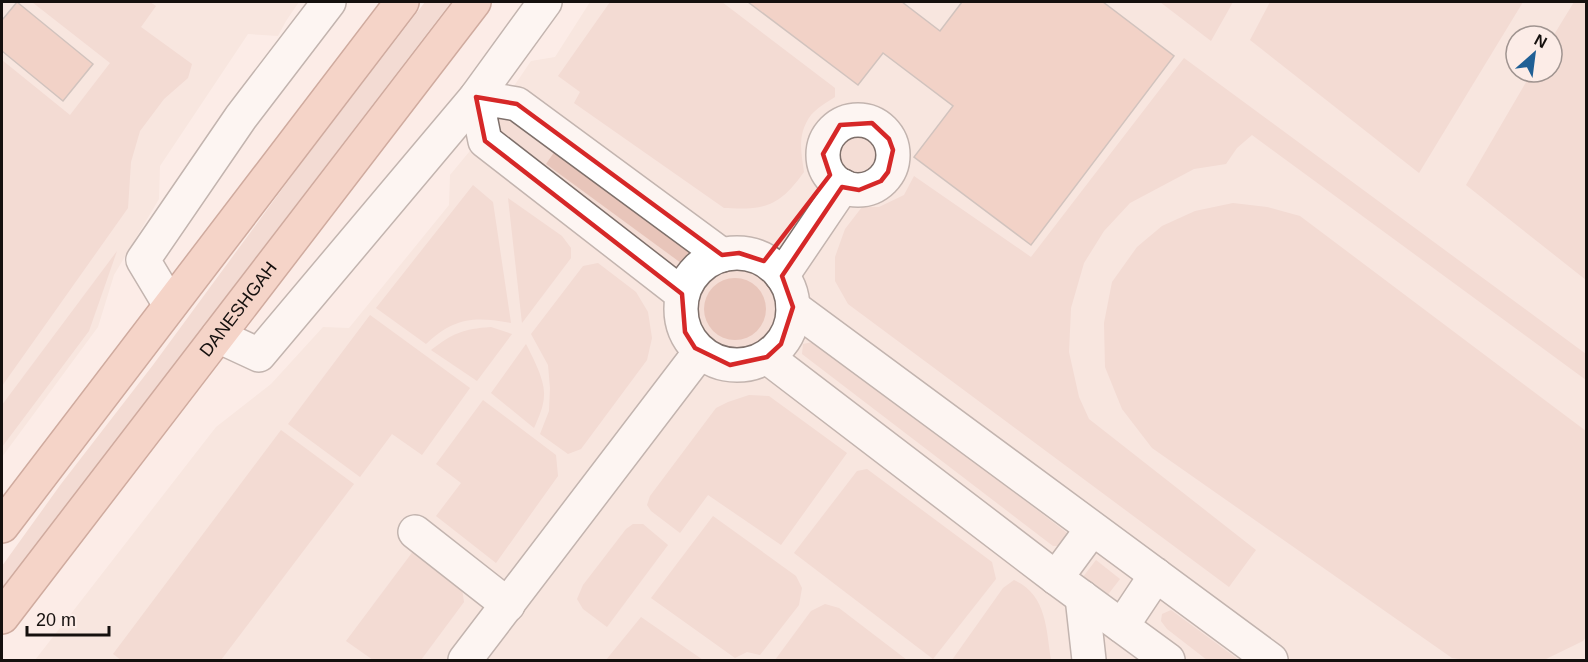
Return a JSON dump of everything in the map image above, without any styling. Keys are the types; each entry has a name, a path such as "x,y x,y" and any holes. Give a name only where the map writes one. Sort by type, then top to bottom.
{"main road":[{"path":"2,526 402,2"},
{"name":"DANESHGAH","path":"2,617 474,2"}],"street":[{"path":"170,305 143,260 241,117 329,2"},
{"path":"218,336 259,355 476,97 545,2"},
{"path":"476,97 517,104 722,255"},
{"path":"476,97 485,141 682,294"},
{"path":"773,268 836,180"},
{"path":"739,253 756,256 773,268 790,291 793,307 791,327 781,344 767,357 749,364 730,365 711,360 695,348 685,332 680,313 682,294 691,276 705,263 722,255 739,253"},
{"path":"793,307 1271,660"},
{"path":"465,660 700,352"},
{"path":"767,357 1069,588 1131,641 1168,660"},
{"path":"1089,660 1069,588 1092,529"},
{"path":"415,532 508,605"},
{"path":"1131,641 1156,575"}],"highlighted area":[{"path":"476,97 517,104 722,255 739,253 764,261 830,175 823,154 840,125 872,123 889,139 893,150 888,172 881,181 859,190 842,187 782,276 793,307 781,344 767,357 730,365 695,348 685,332 682,294 485,141"}],"shaded area":[{"path":"2,2 299,2 278,36 248,34 160,166 159,199 114,275 98,327 2,457"},
{"path":"32,2 150,2 156,6 141,27 192,64 188,78 164,99 140,131 131,162 128,208 2,386 2,60 70,115 110,63"},
{"path":"425,2 451,2 2,595 2,566 302,162"},
{"path":"590,2 1586,2 1586,660 35,660 216,427 271,384 323,327 349,328 449,205 450,175 469,152 531,61 555,57"},
{"path":"610,2 722,2 835,88 835,97 816,110 807,122 801,143 804,172 787,193 761,207 724,208 574,103 580,92 558,76"},
{"path":"1160,2 1233,2 1211,41"},
{"path":"1270,2 1523,2 1510,24 1504,24 1504,33 1419,173 1250,40"},
{"path":"1574,2 1586,2 1586,280 1466,185 1525,84 1564,84 1564,24 1561,24"},
{"path":"1184,58 1586,354 1586,380 1252,135 1237,148 1226,164 1194,169 1130,203 1104,231 1084,263 1071,308 1069,352 1079,397 1089,419 1256,550 1229,587 848,304 835,281 835,257 845,229 862,207 879,207 904,195 914,176 1031,257"},
{"path":"555,151 691,250 681,263 546,164"},
{"path":"473,185 493,202 511,323 486,320 465,321 446,329 426,344 376,308"},
{"path":"508,198 562,236 571,248 571,258 522,323"},
{"path":"1233,203 1267,207 1300,216 1586,431 1586,637 1583,641 1544,660 1452,658 1152,448 1122,409 1105,367 1104,323 1112,282 1137,247 1162,226 1195,211"},
{"path":"117,251 89,331 2,447 2,405"},
{"path":"598,263 636,292 648,312 652,338 647,360 581,449 568,454 540,434 549,411 548,365 531,334 583,266"},
{"path":"735,278 757,287 766,309 757,331 735,340 713,331 704,309 713,287"},
{"path":"370,315 470,388 422,455 392,434 360,477 288,424"},
{"path":"491,327 512,334 477,381 431,350 459,333"},
{"path":"818,341 1067,533 1066,542 1053,546 802,354 803,344"},
{"path":"526,344 538,369 544,389 543,404 534,428 491,393"},
{"path":"749,395 769,396 847,453 781,545 708,495 680,533 651,511 647,505 650,496 716,408"},
{"path":"483,400 556,455 558,476 496,563 436,516 461,483 436,464"},
{"path":"281,430 354,484 221,660 121,660 113,654"},
{"path":"867,469 992,562 996,579 933,659 794,553 857,471"},
{"path":"713,516 796,576 802,588 799,605 760,655 747,652 735,658 651,598"},
{"path":"633,524 643,524 668,545 607,627 583,609 577,599 583,585 626,529"},
{"path":"417,546 461,582 464,602 421,660 373,660 346,641"},
{"path":"1096,560 1120,579 1103,601 1079,582"},
{"path":"1014,580 1025,586 1039,604 1046,625 1051,660 952,660 1003,588"},
{"path":"825,604 839,608 907,660 775,660 811,611"},
{"path":"1171,610 1239,660 1207,660 1167,629 1161,621 1162,614"},
{"path":"641,617 703,660 606,660"}],"building":[{"path":"17,2 93,64 63,101 2,51 2,19"},
{"path":"748,2 902,2 940,31 962,2 1103,2 1174,56 1031,245 914,157 953,106 883,53 858,85"}]}
